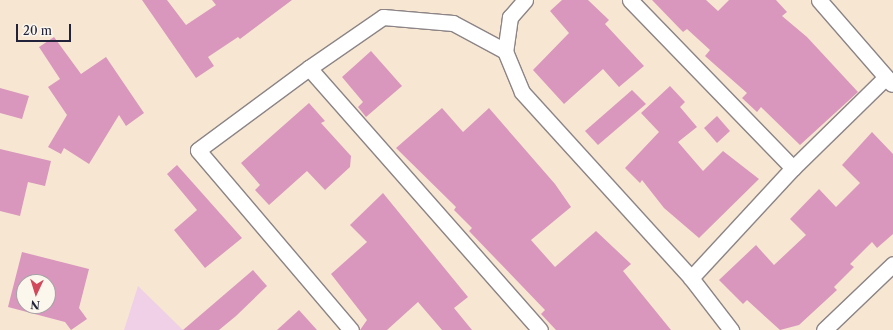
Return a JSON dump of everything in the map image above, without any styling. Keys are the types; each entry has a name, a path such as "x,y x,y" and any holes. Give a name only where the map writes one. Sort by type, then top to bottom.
{"street":[{"path":"525,0 510,17 505,51 522,92 691,278 731,330"},
{"path":"630,0 793,168"},
{"path":"691,278 793,168 890,81 819,0"},
{"path":"351,330 198,150 382,16 453,23 505,51"},
{"path":"309,68 540,330"},
{"path":"824,330 893,264"}],"shaded area":[{"path":"138,286 183,330 124,330"}],"building":[{"path":"142,0 167,0 186,25 216,5 212,0 292,0 240,39 238,37 208,57 214,66 196,78"},
{"path":"562,0 588,0 609,20 605,24 644,66 619,87 603,69 564,104 533,70 569,33 550,11"},
{"path":"652,0 706,0 718,11 729,0 776,0 787,12 782,16 807,37 858,92 800,145 761,107 757,112 742,98 747,93 705,56 710,50 687,29 683,32"},
{"path":"54,37 81,74 106,57 144,113 126,126 119,115 89,164 64,148 61,154 48,147 67,115 48,87 60,79 39,47"},
{"path":"371,51 402,86 366,117 358,107 363,102 342,77"},
{"path":"670,86 685,102 680,107 697,127 678,142 703,171 723,151 759,179 699,238 664,208 642,180 640,183 625,168 659,132 641,113"},
{"path":"0,88 29,96 22,119 0,113"},
{"path":"632,90 646,104 598,145 585,131"},
{"path":"309,103 325,121 321,123 351,156 350,167 325,190 307,171 269,205 255,190 260,185 241,163"},
{"path":"442,108 463,132 489,108 555,184 571,207 531,240 555,267 596,231 631,264 623,271 671,330 556,330 541,314 545,310 469,231 472,228 454,210 456,207 396,148"},
{"path":"717,116 730,131 717,143 704,128"},
{"path":"872,132 893,154 893,234 877,248 872,242 850,264 854,267 834,287 837,290 799,325 780,330 747,300 743,304 719,280 756,245 774,265 806,235 790,219 819,189 836,207 860,183 842,165"},
{"path":"0,149 51,161 45,186 28,182 20,216 0,211"},
{"path":"177,165 242,238 205,268 174,230 197,210 167,174"},
{"path":"383,193 468,297 454,308 472,330 442,330 418,302 387,330 360,330 367,320 331,274 367,242 350,225"},
{"path":"22,252 89,269 79,308 87,319 71,330 65,322 35,314 56,314 56,274 16,274"},
{"path":"253,270 267,286 236,316 219,330 183,330"},
{"path":"16,276 16,309 8,307"},
{"path":"299,310 317,330 277,330"}]}
